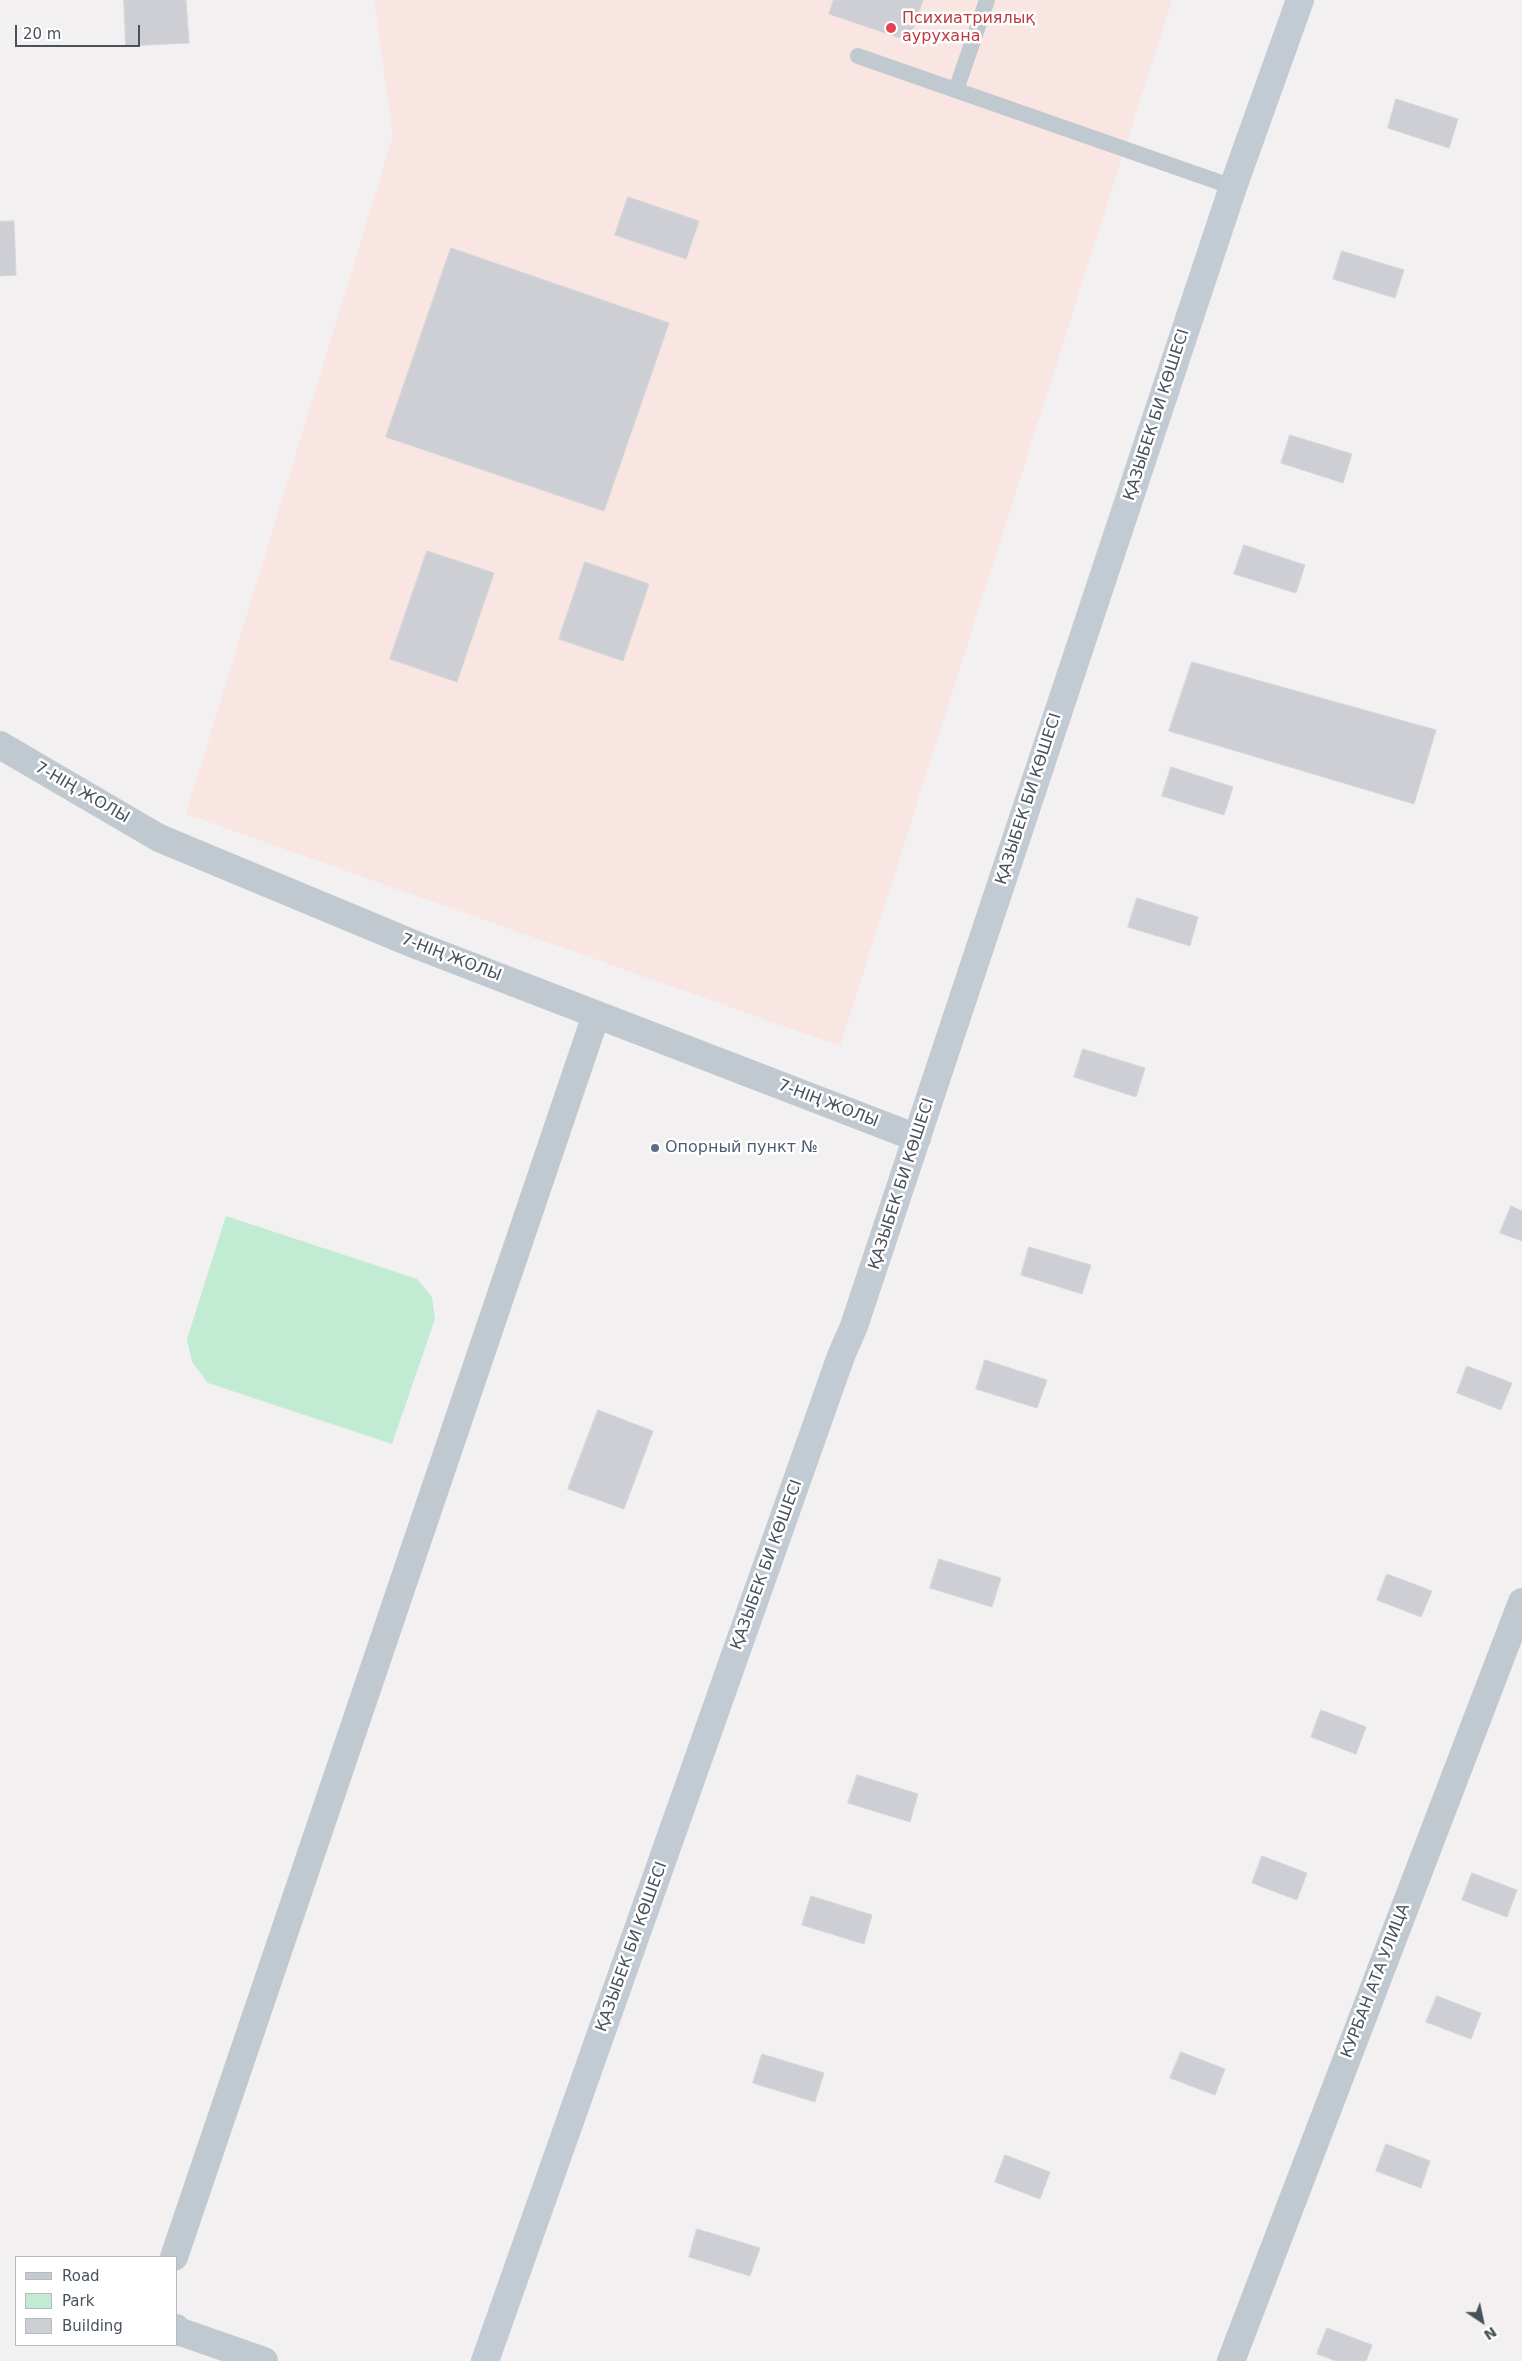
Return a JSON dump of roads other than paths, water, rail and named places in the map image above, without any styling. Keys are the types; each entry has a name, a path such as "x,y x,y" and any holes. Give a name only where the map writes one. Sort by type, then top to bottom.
{"main road":[{"name":"ҚАЗЫБЕК БИ КӨШЕСІ","path":"488,2360 838,1365 854,1326 1233,187 1300,0"}],"street":[{"name":"7-НІҢ ЖОЛЫ","path":"0,745 160,838 416,945 917,1138"},
{"path":"174,2256 596,1015"},
{"name":"КУРБАН АТА УЛИЦА","path":"1231,2361 1522,1602"},
{"path":"178,2331 264,2361"}],"lane":[{"path":"956,90 987,0"},
{"path":"858,56 1233,187"}],"place":[{"name":"Психиатриялық аурухана","path":"891,28"},
{"name":"Опорный пункт №","path":"655,1148"}]}
